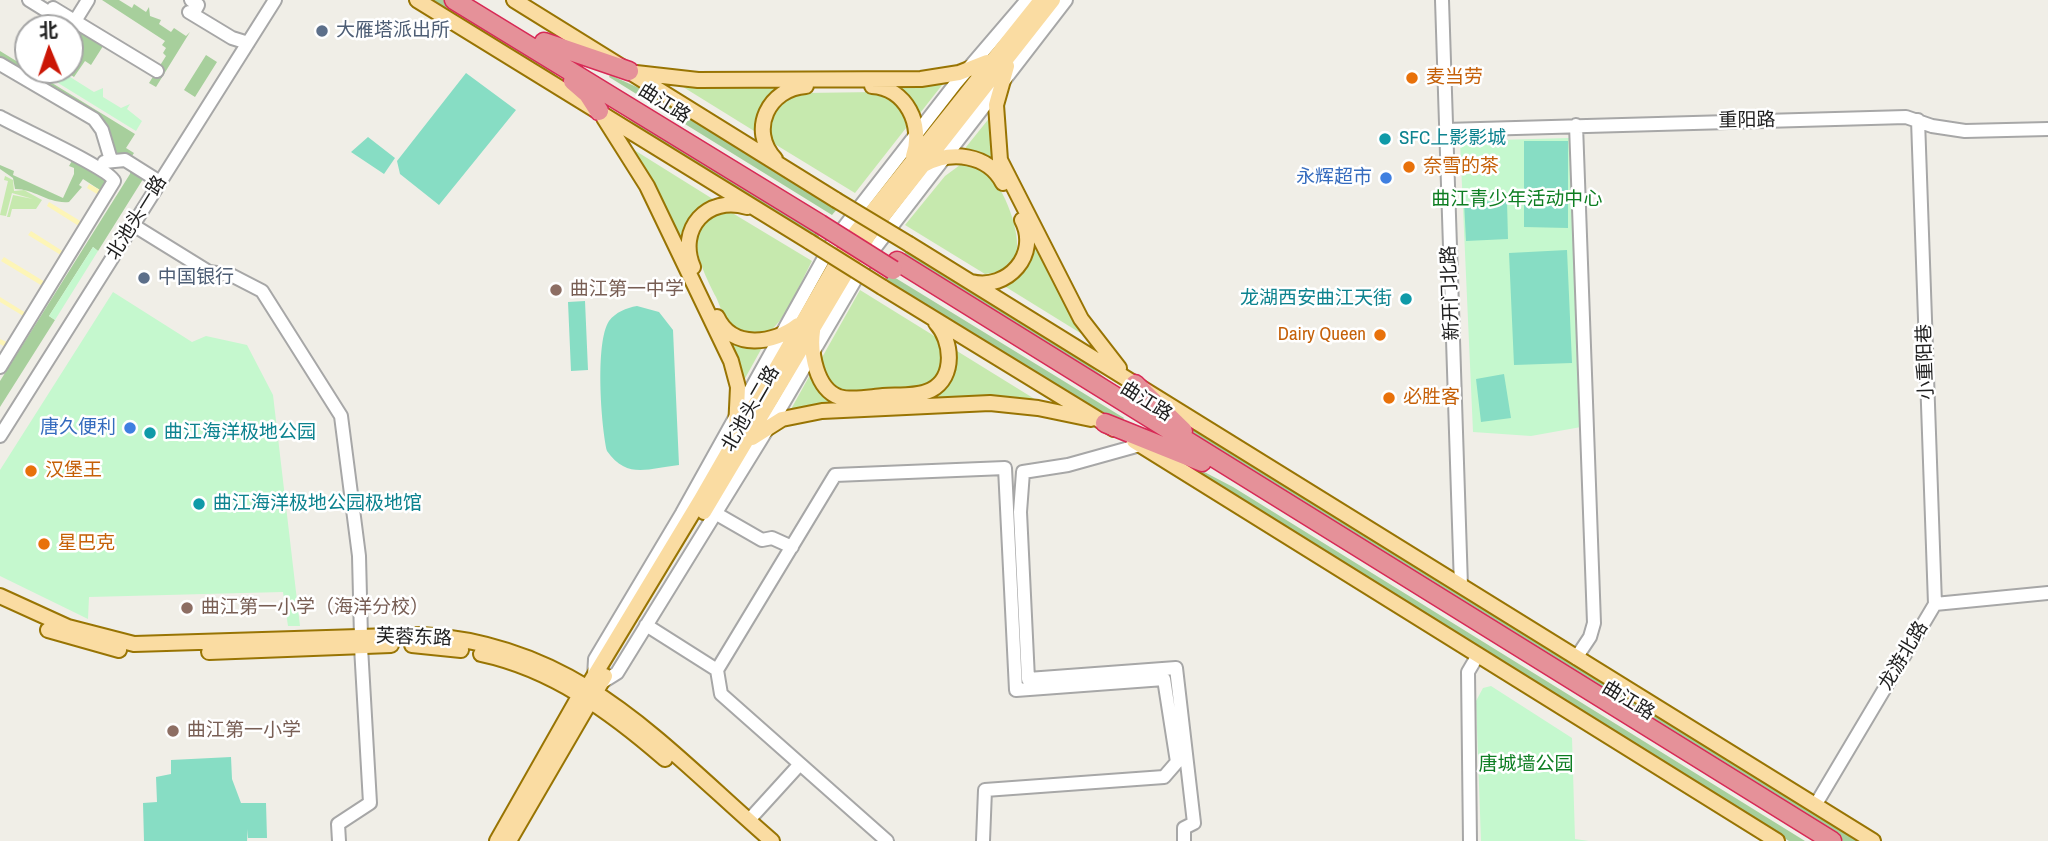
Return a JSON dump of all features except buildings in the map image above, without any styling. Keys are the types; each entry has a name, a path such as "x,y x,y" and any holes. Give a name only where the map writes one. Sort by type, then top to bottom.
{"highway":[{"name":"曲江路","path":"454,0 541,47 895,265 1816,841"},
{"name":"曲江路","path":"476,0 541,47"},
{"path":"541,47 588,94 599,111"},
{"path":"541,47 629,71"},
{"path":"1135,384 1208,460"},
{"path":"1105,423 1208,460"},
{"name":"曲江路","path":"1208,460 1832,841"}],"main road":[{"name":"曲江路","path":"417,0 1777,841"},
{"name":"曲江路","path":"514,0 1874,841"},
{"name":"北池头二路","path":"1003,56 1041,0"},
{"name":"北池头二路","path":"497,841 746,443 851,238 1053,0"},
{"path":"629,71 670,78 712,80 921,79 966,71 1003,56 996,132 1004,169 1081,319 1111,360 1135,384"},
{"path":"787,169 770,154 763,125 768,106 789,89 875,86 889,89 907,104 915,134 915,165 945,158 969,157 992,167 1027,233 1024,257 1010,275 988,283 966,280"},
{"path":"599,111 647,186 731,361 738,387 739,408 730,446"},
{"path":"760,211 727,204 704,211 691,230 689,253 723,328 746,341 779,337 808,323 823,384 840,397 923,392 941,381 949,356 945,334 928,315"},
{"name":"北池头二路","path":"509,841 730,446 808,323"},
{"path":"746,443 770,425 809,412 990,403 1038,408 1105,423"},
{"name":"芙蓉东路","path":"0,596 47,620 134,644 361,642 426,645 466,651 592,689 640,724 772,841"},
{"name":"芙蓉东路","path":"0,605 71,639 139,653 361,642"},
{"name":"芙蓉东路","path":"592,689 616,717 761,841"}],"street":[{"path":"29,0 50,13 53,8 63,14"},
{"name":"北池头一路","path":"0,436 275,0"},
{"path":"592,689 595,659 682,513 845,224 966,71 1027,0"},
{"path":"592,689 617,673 770,425 871,253 1066,0"},
{"name":"新开门北路","path":"1442,0 1461,586"},
{"path":"192,6 232,38 248,43"},
{"path":"84,26 157,71"},
{"path":"0,64 94,119 102,130 111,160"},
{"path":"0,117 98,167 111,175 113,184 0,367"},
{"name":"重阳路","path":"1445,130 1906,117 1932,126 1965,131 2048,129"},
{"name":"小重阳巷","path":"1918,120 1935,604"},
{"path":"1576,125 1594,623 1590,637 1576,659"},
{"path":"98,167 111,160 125,160 160,182"},
{"path":"133,225 208,272 230,275 262,290 341,416 359,555 370,803 338,824 339,841"},
{"path":"1140,445 1068,466 1023,472 1020,512 1027,679 1176,668 1194,823 1184,828 1185,841"},
{"path":"887,841 721,694 718,670 835,475 1005,468 1016,690 1164,679 1177,762 1164,777 985,790 983,841"},
{"path":"715,513 762,540 772,538 792,547"},
{"name":"龙游北路","path":"1815,804 1935,604 2048,593"},
{"path":"646,625 718,670"},
{"path":"1470,841 1468,672 1478,655"},
{"path":"748,820 800,764"}],"green space":[{"path":"102,0 119,0 132,8 134,4 146,12 149,7 150,16 161,20 159,24 171,32 174,28 186,36 190,32 156,87 149,83 166,56 163,53 166,48 162,45 165,41"},
{"path":"425,0 446,0 537,57 564,83"},
{"path":"84,30 105,43 91,65 85,61"},
{"path":"0,51 14,60 14,71 0,61"},
{"path":"206,55 217,62 195,97 184,90"},
{"path":"466,73 516,110 439,205 400,174 397,161"},
{"path":"610,75 659,97 838,208 832,215 609,77"},
{"path":"946,80 917,117 891,86"},
{"path":"675,82 789,83 759,134"},
{"path":"33,84 54,84 135,134 126,148 134,153 130,159 115,155 107,135"},
{"path":"60,84 81,84 94,92 103,88 103,97 121,108 130,104 127,109 142,121 136,131"},
{"path":"876,92 897,105 906,128 855,193 773,143 770,134 772,117 781,105 795,96 804,93"},
{"path":"596,94 822,232 817,239 656,140"},
{"path":"991,116 1000,170 962,152"},
{"path":"368,137 395,158 384,174 351,152"},
{"name":"曲江青少年活动中心","path":"1569,138 1581,427 1531,436 1473,432 1460,141"},
{"path":"1524,141 1568,141 1568,228 1524,227"},
{"path":"631,148 716,201 705,207 685,257"},
{"path":"73,159 109,178 103,192 83,179 79,185 82,187 69,202 55,201 29,191 15,189 13,178 0,169 0,165 14,171 13,175 63,198 74,174 74,168 69,166"},
{"path":"960,165 975,166 987,172 1000,188 1010,211 1016,235 1016,255 1000,272 985,274 905,225 945,176"},
{"path":"131,167 145,176 98,251 93,247 49,316 55,320 0,407 0,381 130,174"},
{"path":"5,176 13,180 14,191 24,190 42,200 36,209 12,209 10,217 7,217 13,195 33,199 12,193 6,216 0,215 8,181 4,180"},
{"path":"1507,201 1508,239 1466,241 1464,202"},
{"path":"729,211 812,261 782,317 771,330 763,334 743,333 729,323 700,260 698,235 703,225 713,217"},
{"path":"1031,235 1090,339 1001,284"},
{"path":"93,247 98,251 55,320 49,316"},
{"path":"1567,250 1572,363 1514,365 1509,253"},
{"path":"906,251 1077,356 1134,400 901,258"},
{"path":"889,274 1124,418 1122,421 1078,400 884,281"},
{"path":"860,290 944,342 943,372 930,385 858,396 839,391 829,382 820,361"},
{"name":"曲江海洋极地公园","path":"113,292 192,342 206,336 247,345 273,395 300,626 288,626 283,592 89,597 88,619 0,576 0,470"},
{"path":"585,301 588,370 571,371 568,302"},
{"path":"637,306 659,312 673,330 679,465 648,470 631,469 622,466 607,451 600,384 605,332 609,321 615,315"},
{"path":"720,329 764,344 743,382"},
{"path":"957,351 1046,406 921,402 937,393 948,382"},
{"path":"811,373 850,406 790,411"},
{"path":"1504,374 1511,418 1481,422 1476,379"},
{"path":"1173,414 1862,841 1843,841 1226,459 1172,416"},
{"path":"1149,443 1233,487 1805,841 1789,841"},
{"name":"唐城墙公园","path":"1491,686 1572,738 1575,839 1589,841 1481,841 1476,701 1483,688"},
{"path":"231,757 232,779 241,803 266,803 267,838 248,838 248,829 247,841 144,841 143,803 157,802 156,777 171,774 171,760"}],"sand":[{"path":"89,112 113,166 115,189 0,374 0,361 7,348 0,344 0,339 9,343 25,317 0,302 0,297 26,313 44,287 1,261 4,257 45,282 64,257 28,235 31,231 64,252 82,228 47,206 49,202 82,222 102,197 87,188 89,184 102,191 109,185 97,161 106,155"}],"place":[{"name":"大雁塔派出所","path":"322,31"},
{"name":"麦当劳","path":"1412,78"},
{"name":"SFC上影影城","path":"1385,139"},
{"name":"奈雪的茶","path":"1409,167"},
{"name":"永辉超市","path":"1386,178"},
{"name":"中国银行","path":"144,278"},
{"name":"曲江第一中学","path":"556,290"},
{"name":"龙湖西安曲江天街","path":"1406,299"},
{"name":"Dairy Queen","path":"1380,335"},
{"name":"必胜客","path":"1389,398"},
{"name":"唐久便利","path":"130,428"},
{"name":"曲江海洋极地公园","path":"150,433"},
{"name":"汉堡王","path":"31,471"},
{"name":"曲江海洋极地公园极地馆","path":"199,504"},
{"name":"星巴克","path":"44,544"},
{"name":"曲江第一小学（海洋分校）","path":"187,608"},
{"name":"曲江第一小学","path":"173,731"}]}
